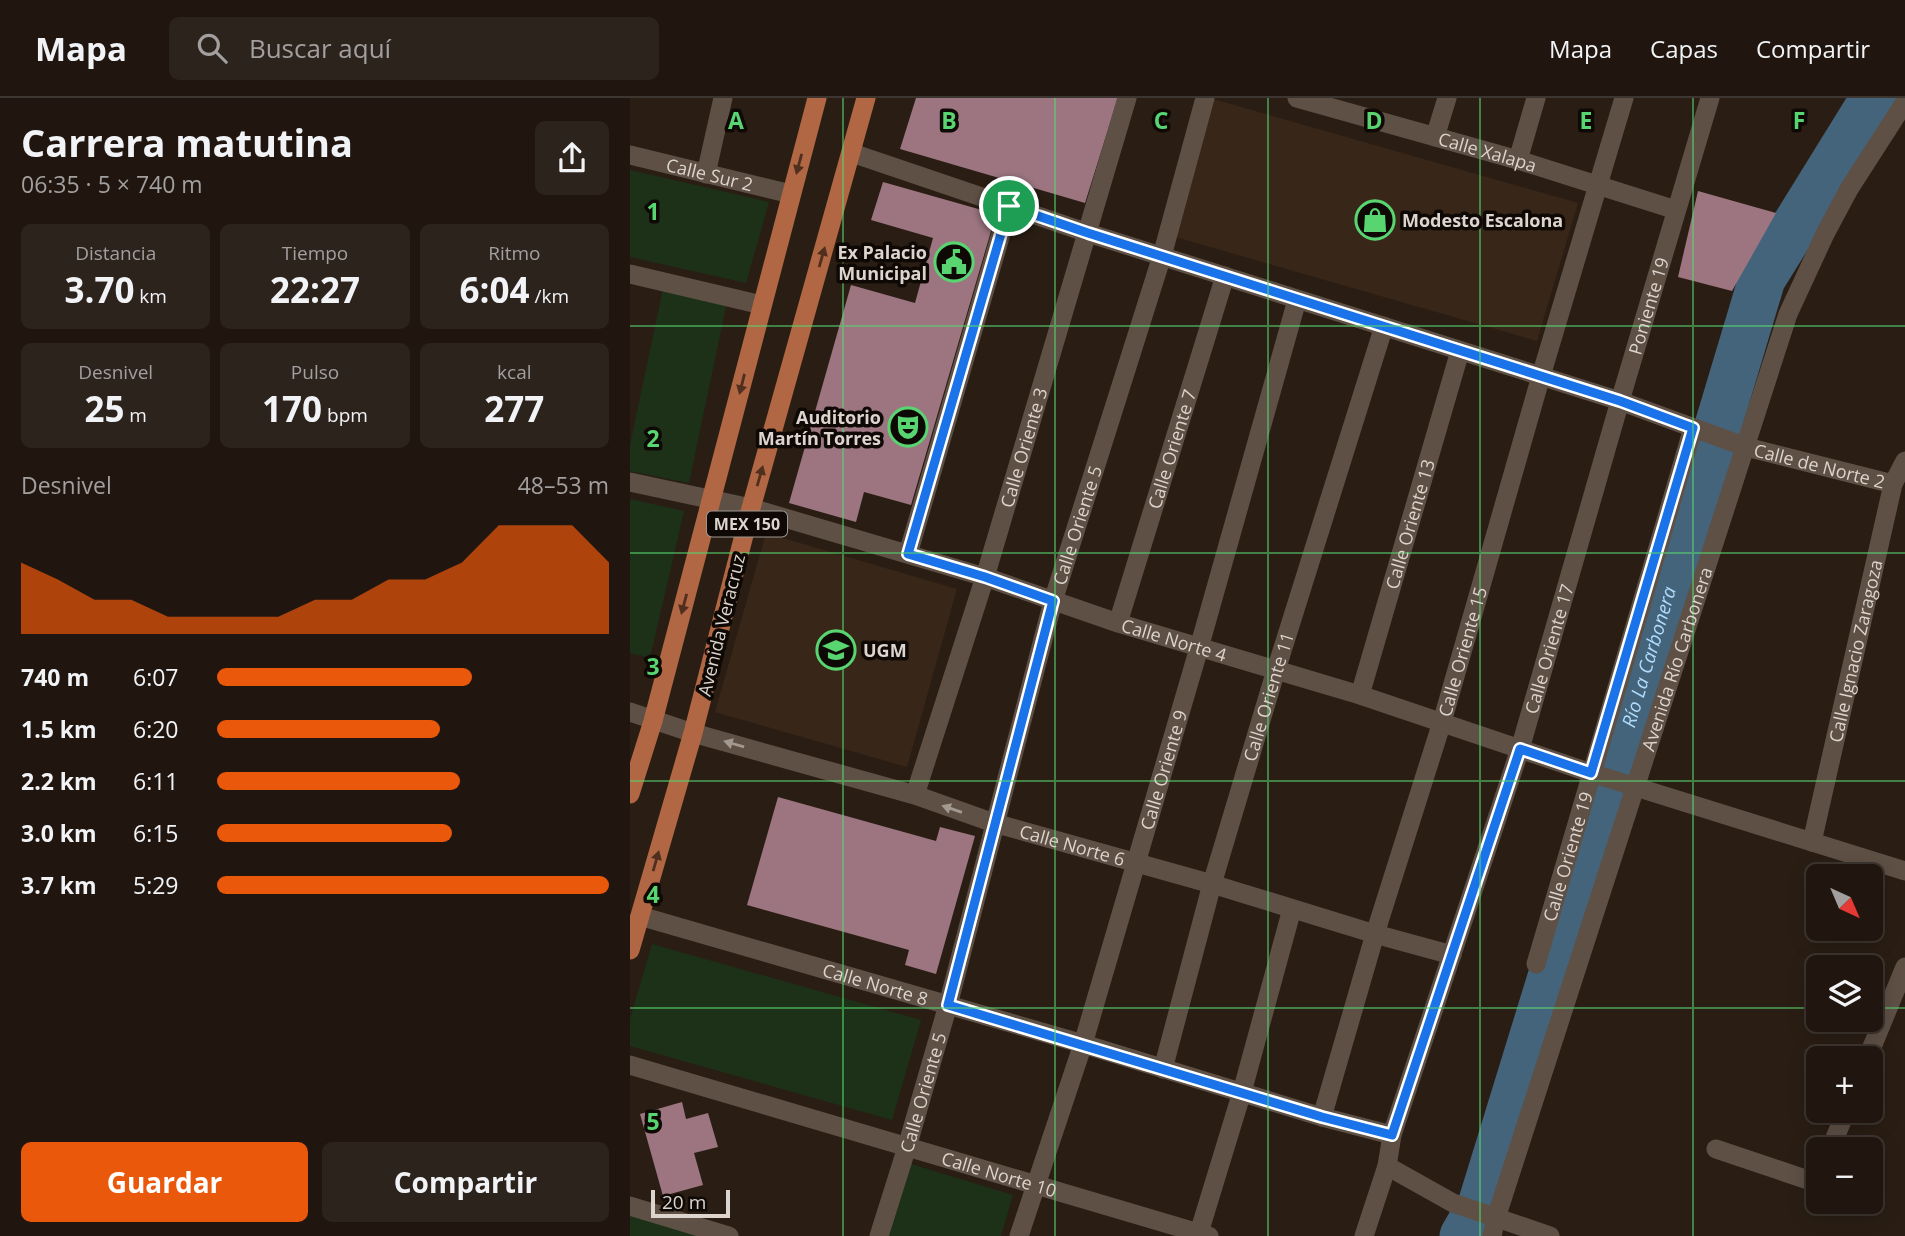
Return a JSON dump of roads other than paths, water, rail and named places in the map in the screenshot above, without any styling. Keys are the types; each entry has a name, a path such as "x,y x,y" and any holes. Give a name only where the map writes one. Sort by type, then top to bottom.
{"main road":[{"name":"MEX 150","path":"630,794 653,721 817,98"},
{"name":"Avenida Veracruz","path":"630,950 693,733 751,509 866,98"}],"street":[{"path":"706,174 723,98"},
{"name":"Calle Oriente 3","path":"915,795 985,577 1128,98"},
{"name":"Calle Oriente 5","path":"879,1236 948,1005 1053,601 1162,256 1205,98"},
{"name":"Calle Xalapa","path":"1297,98 1353,106 1436,137 1676,210"},
{"path":"1436,137 1447,98"},
{"path":"1518,160 1536,98"},
{"name":"Calle Oriente 15","path":"1322,1117 1375,934 1442,722 1624,98"},
{"name":"Poniente 19","path":"1620,401 1710,98"},
{"name":"Avenida Río Carbonera","path":"1494,1227 1787,314 1849,189 1905,102"},
{"name":"Calle de Norte 2","path":"852,153 1088,233 1620,401 1746,447 1893,484"},
{"name":"Calle Sur 2","path":"630,155 791,194"},
{"path":"908,554 1009,206"},
{"path":"630,274 762,305"},
{"name":"Calle Oriente 7","path":"1118,623 1225,276"},
{"name":"Calle Oriente 9","path":"1019,1236 1083,1044 1297,300"},
{"name":"Calle Oriente 11","path":"1163,1069 1212,884 1384,326"},
{"name":"Calle Oriente 13","path":"1360,695 1460,351"},
{"name":"Calle Oriente 17","path":"1387,1166 1392,1135 1520,749 1620,401"},
{"name":"Calle Oriente 19","path":"1536,964 1591,773 1700,431"},
{"name":"Calle Ignacio Zaragoza","path":"1812,842 1893,484 1905,461"},
{"name":"Calle Norte 4","path":"630,482 751,509 985,577 1118,623 1360,695 1591,773 1905,871"},
{"name":"Calle Norte 6","path":"630,712 693,733 915,795 995,823 1451,955"},
{"path":"1202,1235 1293,909"},
{"name":"Calle Norte 8","path":"640,916 1083,1044 1322,1117 1392,1135"},
{"path":"1872,1046 1905,967"},
{"name":"Calle Norte 10","path":"630,1065 1202,1235"},
{"path":"1716,1149 1806,1178"},
{"path":"1364,1236 1387,1166 1494,1227 1550,1236"},
{"path":"630,1206 729,1236"}],"waterway":[{"name":"Río La Carbonera","path":"1463,1236 1481,1205 1762,279 1874,98"}],"place":[{"name":"Modesto Escalona","path":"1375,220"},
{"name":"Ex Palacio Municipal","path":"954,262"},
{"name":"Auditorio Martín Torres","path":"908,427"},
{"name":"UGM","path":"836,650"}]}
